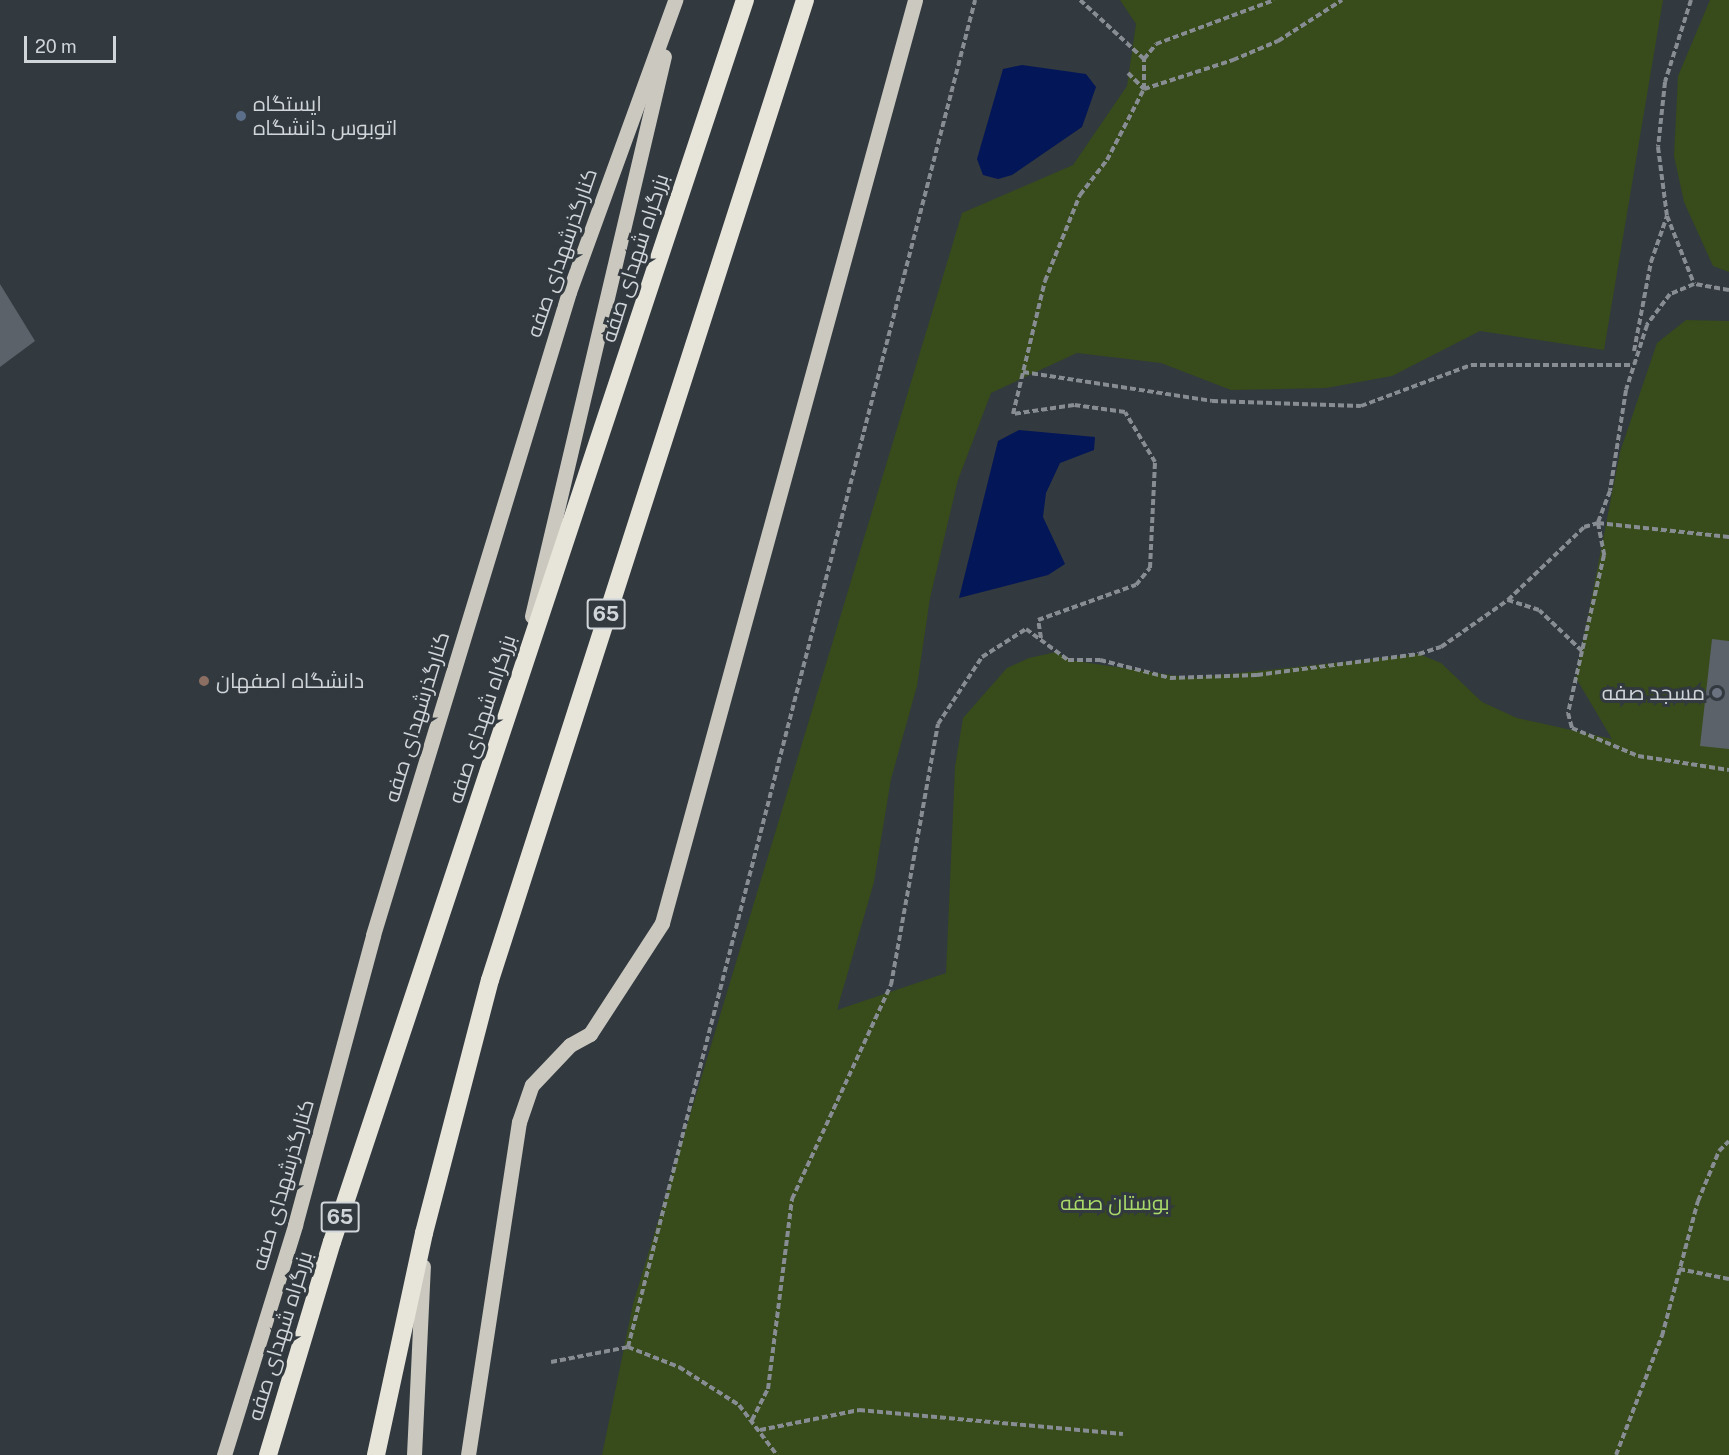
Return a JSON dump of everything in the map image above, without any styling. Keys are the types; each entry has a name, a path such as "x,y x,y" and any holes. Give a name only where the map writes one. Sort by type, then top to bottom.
{"highway":[{"name":"بزرگراه شهدای صفه","path":"268,1455 332,1242 745,0"},
{"name":"65","path":"376,1455 424,1233 490,980 805,0"}],"main road":[{"path":"507,716 579,431 676,0"},
{"name":"کنارگذرشهدای صفه","path":"224,1455 295,1225 373,934 568,292 676,0"},
{"path":"468,1455 519,1122 532,1085 550,1063 590,1034 662,923 915,0"},
{"path":"414,1455 424,1233"}],"path":[{"path":"628,1347 975,0"},
{"path":"1080,0 1144,59"},
{"path":"1041,638 1038,620 1136,585 1150,568 1155,462 1125,412 1074,405 1013,414 1045,281 1080,195 1107,160 1144,89 1144,59 1156,44 1274,0"},
{"path":"1144,89 1278,41 1342,0"},
{"path":"1691,0 1660,105 1658,147 1667,216 1694,284"},
{"path":"1128,74 1144,89"},
{"path":"1667,216 1651,262 1626,390 1610,491 1598,523 1604,555 1568,713 1572,728 1638,756 1729,770"},
{"path":"1626,390 1647,325 1670,294 1694,284 1729,290"},
{"path":"1023,372 1212,402 1361,406 1471,366 1631,365"},
{"path":"752,1420 768,1389 792,1199 891,985 938,724 982,657 1026,629 1068,660 1100,660 1135,672 1170,678 1257,675 1419,654 1441,647 1508,600 1584,527 1598,523 1729,537"},
{"path":"1508,600 1539,610 1582,651"},
{"path":"1616,1455 1662,1336 1698,1201 1719,1151 1729,1141"},
{"path":"1679,1269 1729,1279"},
{"path":"551,1362 628,1347 706,1383 752,1420 777,1455"},
{"path":"760,1430 860,1410 1123,1434"}],"green space":[{"name":"بوستان صفه","path":"1120,0 1663,0 1604,350 1480,331 1392,376 1326,388 1231,390 1161,363 1077,353 991,393 958,480 930,598 917,686 891,779 874,882 837,1010 946,973 955,767 963,718 1007,668 1029,658 1056,652 1069,660 1191,678 1419,654 1441,663 1482,702 1517,718 1612,739 1576,678 1620,452 1657,343 1686,320 1729,321 1729,1455 602,1455 633,1304 962,213 1073,165 1127,86 1136,24"},
{"path":"1710,0 1729,0 1729,272 1713,266 1684,202 1674,156 1678,76"}],"shaded area":[{"path":"1022,65 1086,74 1096,87 1082,127 1012,175 998,179 983,175 977,159 1003,69"},
{"path":"1019,430 1095,437 1094,450 1060,463 1046,493 1043,517 1065,564 1048,575 959,598 998,441"}],"building":[{"path":"0,284 35,341 0,367"},
{"name":"مسجد صفه","path":"1712,639 1729,641 1729,749 1700,746"}],"place":[{"name":"ایستگاه اتوبوس دانشگاه","path":"241,116"},
{"name":"دانشگاه اصفهان","path":"204,681"},
{"name":"مسجد صفه","path":"1717,693"}]}
